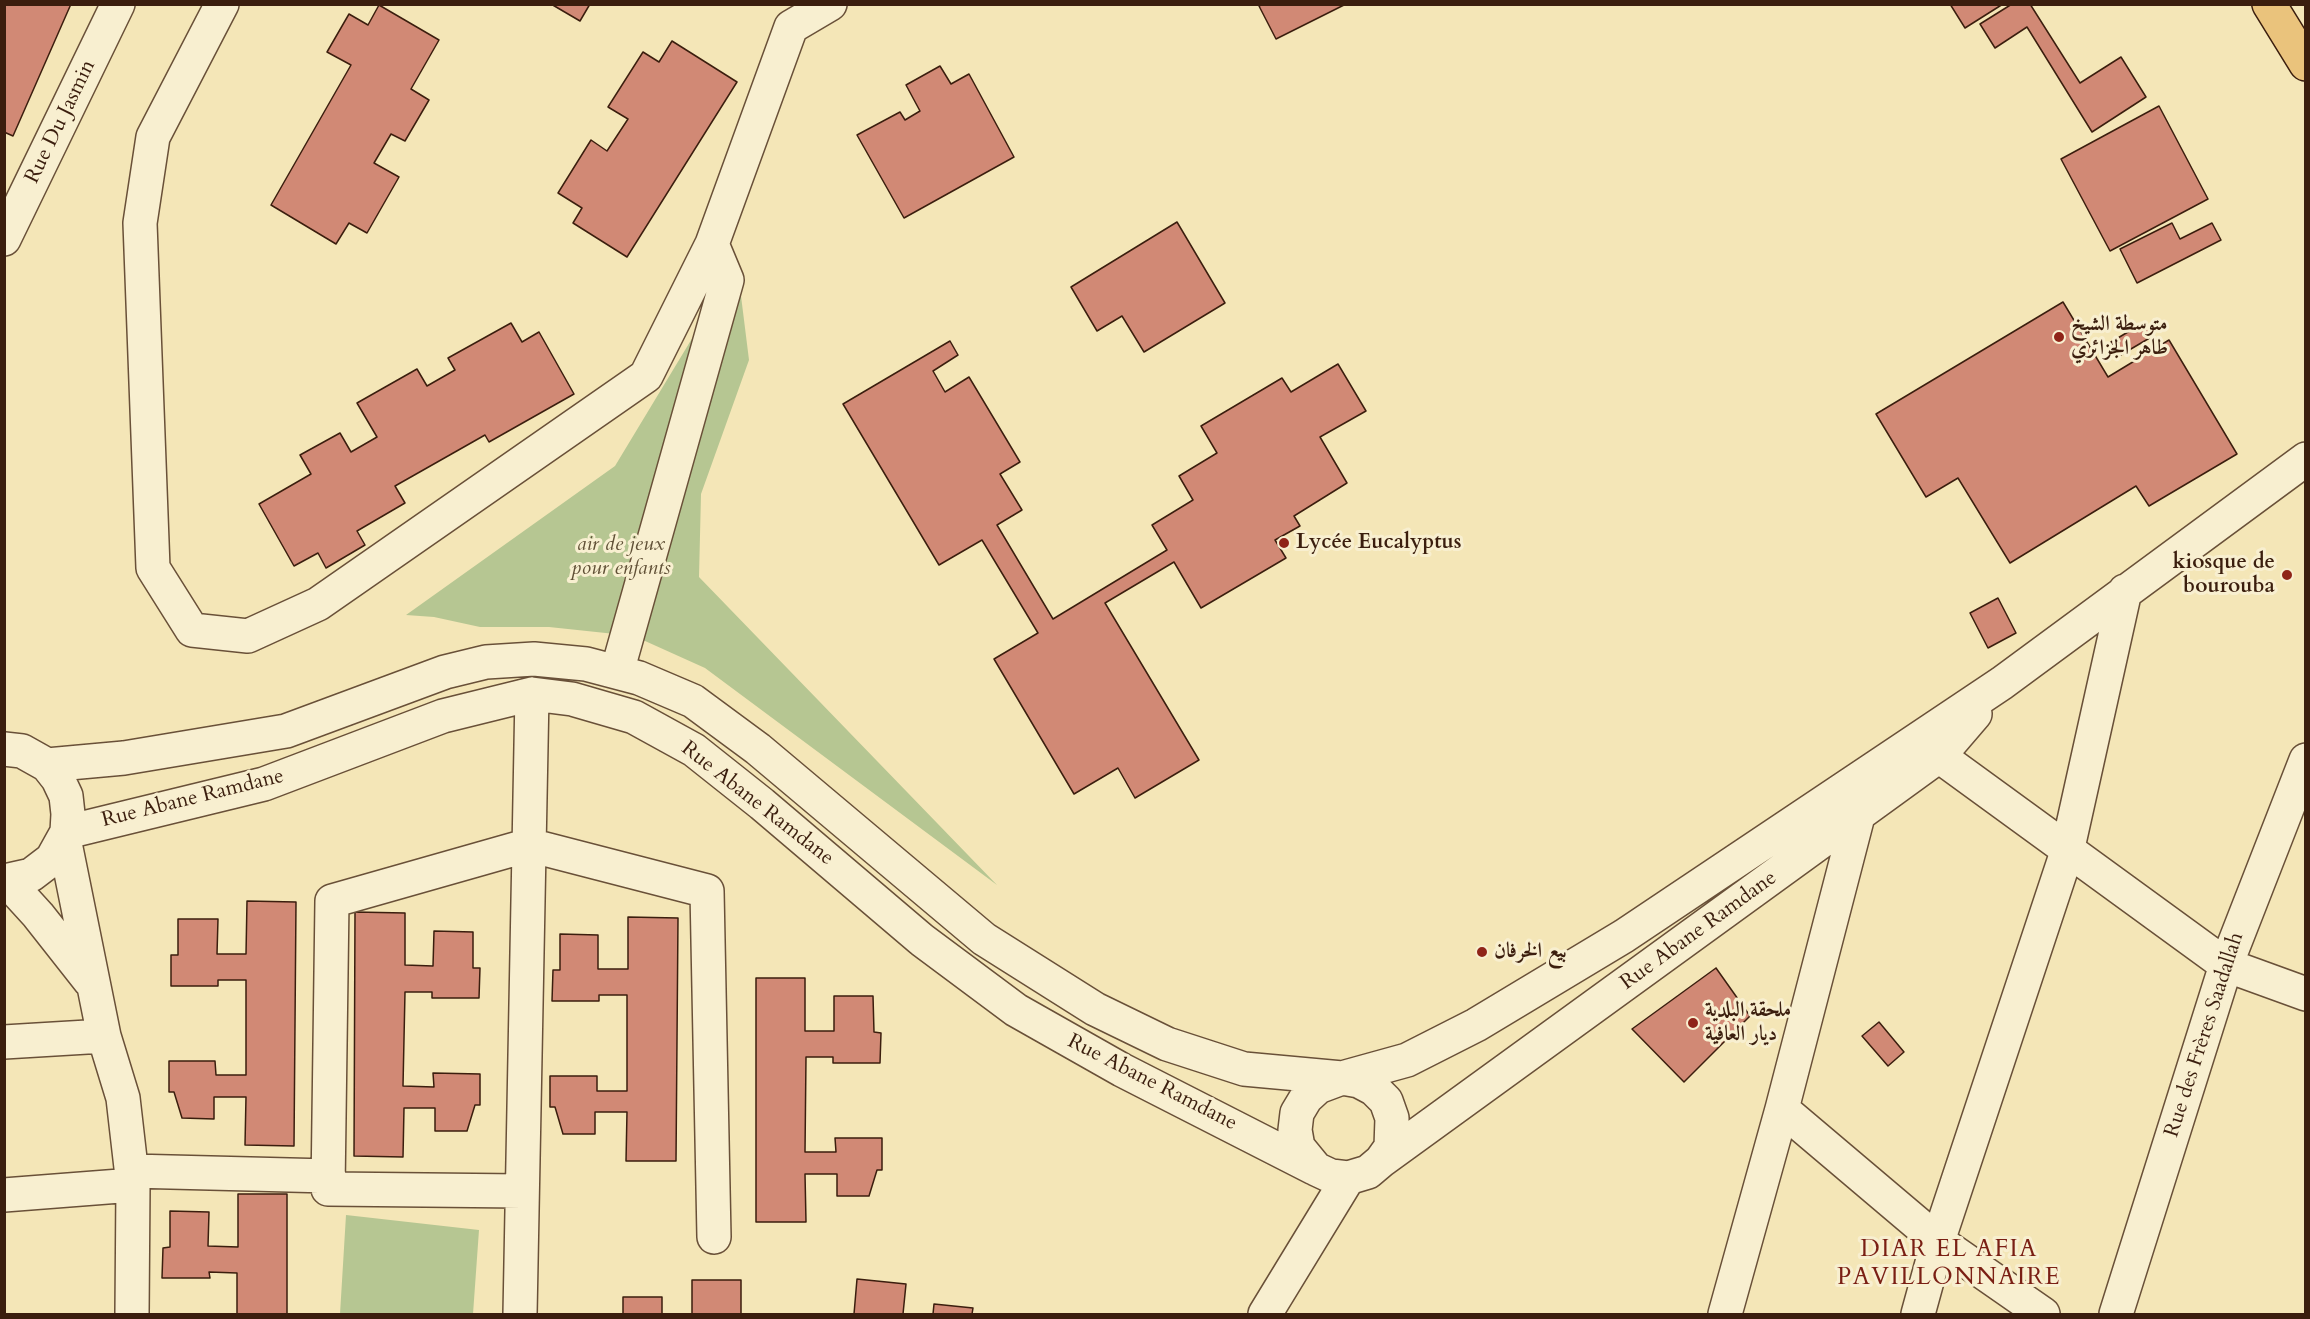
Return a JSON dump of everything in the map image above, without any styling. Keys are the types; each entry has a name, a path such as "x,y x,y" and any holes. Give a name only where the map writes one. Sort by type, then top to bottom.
{"main road":[{"path":"2269,4 2306,64"}],"street":[{"name":"Rue Du Jasmin","path":"4,239 118,4"},
{"path":"222,4 153,137 140,223 153,568 192,630 248,636 318,604 646,375 712,244 786,16 830,4"},
{"path":"617,672 727,280 712,244"},
{"path":"47,765 135,757 286,731 445,672 486,662 534,658 586,664 639,678 693,701 758,749 984,939 1095,1009 1167,1044 1244,1069 1342,1078 1359,1081 1374,1089 1386,1101 1392,1118 1394,1130 1391,1147 1381,1161 1368,1172 1348,1178 1331,1176 1316,1169 1298,1147 1295,1130 1297,1113 1306,1098 1318,1087 1342,1078 1407,1060 1506,1007 1624,936 2002,683 2306,459"},
{"path":"1918,1314 1938,1241 2067,852 2125,591"},
{"name":"Rue Abane Ramdane","path":"1381,1161 1939,756 2002,683"},
{"path":"520,1314 532,694"},
{"name":"Rue Abane Ramdane","path":"65,835 264,784 443,716 532,694 572,699 634,717 694,750 762,804 922,940 1016,1010 1122,1070 1316,1169"},
{"path":"4,749 22,751 47,765 58,779 66,796 68,814 65,835 104,1036 123,1098 132,1178 132,1314"},
{"path":"1939,756 2067,852 2226,965 2306,994"},
{"name":"Rue des Frères Saadallah","path":"2116,1314 2226,965 2306,759"},
{"path":"1725,1314 1782,1109 1858,816"},
{"path":"6,881 31,875 52,859 65,835"},
{"path":"522,1191 328,1189 332,902 529,845 707,891 714,1237"},
{"path":"6,881 39,915 94,987"},
{"path":"4,1042 104,1036"},
{"path":"1782,1109 1938,1241 2043,1314"},
{"path":"4,1195 132,1178 329,1176"},
{"path":"1265,1314 1348,1178"}],"green space":[{"name":"air de jeux pour enfants","path":"737,264 749,360 701,494 699,577 997,885 705,668 634,636 549,627 480,627 434,617 406,615 615,466"},
{"path":"346,1215 479,1230 473,1314 340,1314"}],"building":[{"path":"4,4 71,4 13,136 4,132"},
{"path":"551,4 590,4 580,21"},
{"path":"1263,4 1346,4 1276,39 1259,6"},
{"path":"1950,4 2003,4 1965,28"},
{"path":"2012,4 2030,4 2080,83 2121,57 2146,97 2092,132 2027,27 1995,48 1980,24"},
{"path":"379,5 439,40 411,89 429,100 405,141 391,134 374,163 399,177 367,233 349,223 336,244 271,205 351,65 327,52 349,14 368,25"},
{"path":"672,41 737,82 627,257 573,223 582,208 558,193 591,140 607,151 628,119 608,107 643,52 659,62"},
{"path":"940,66 951,84 969,74 1014,157 904,218 857,135 900,112 905,120 920,111 906,85"},
{"path":"2159,106 2208,199 2110,251 2061,159"},
{"path":"1177,222 1225,303 1144,352 1122,316 1097,331 1071,287"},
{"path":"2172,223 2180,239 2212,223 2221,240 2137,283 2120,249"},
{"path":"2063,302 2108,377 2169,340 2237,454 2149,506 2136,486 2010,563 1958,478 1926,497 1876,414"},
{"path":"2145,322 2153,336 2119,356 2111,342"},
{"path":"511,323 522,342 539,332 574,394 489,442 485,435 395,486 405,503 357,531 365,545 326,568 318,553 294,566 259,504 311,474 300,455 340,433 351,452 377,437 357,403 417,369 427,386 455,370 448,358"},
{"path":"950,341 958,355 933,371 945,392 969,377 1020,462 1000,474 1022,510 997,525 1053,619 1167,550 1152,525 1193,500 1179,476 1217,453 1201,426 1282,378 1291,392 1338,364 1366,411 1320,437 1347,483 1294,516 1300,526 1275,540 1286,558 1201,608 1174,562 1105,603 1199,760 1135,798 1118,768 1074,794 994,659 1038,633 982,540 939,565 843,404"},
{"path":"1998,598 2016,633 1988,648 1970,613"},
{"path":"247,901 296,902 294,1146 245,1145 246,1097 214,1097 214,1119 182,1118 174,1092 169,1092 169,1061 215,1061 216,1075 246,1075 246,980 218,980 218,986 171,986 171,955 178,955 178,919 218,919 217,954 246,954"},
{"path":"355,912 405,913 405,965 433,966 434,931 473,932 473,968 480,968 479,998 432,998 432,992 405,992 403,1086 434,1087 433,1073 480,1074 480,1105 475,1105 467,1131 435,1131 435,1108 404,1108 403,1157 354,1156"},
{"path":"628,917 678,918 676,1161 626,1161 627,1112 595,1112 595,1134 563,1134 555,1107 550,1107 550,1076 597,1076 597,1091 627,1091 627,995 599,995 599,1001 552,1001 553,970 560,970 560,934 598,935 598,969 628,969"},
{"name":"ملحقة البلدية ديار العافية","path":"1716,968 1750,1016 1684,1082 1632,1029"},
{"path":"756,978 805,978 805,1031 834,1031 834,996 873,996 874,1032 881,1033 880,1063 833,1063 833,1057 806,1057 805,1152 836,1152 835,1138 882,1138 882,1170 877,1170 869,1196 837,1196 837,1174 805,1174 806,1222 756,1222"},
{"path":"1879,1022 1904,1052 1888,1066 1862,1036"},
{"path":"238,1194 287,1194 287,1314 237,1314 237,1273 209,1272 210,1278 162,1278 163,1248 170,1247 170,1211 209,1212 208,1246 238,1247"},
{"path":"857,1279 906,1284 903,1314 854,1314"},
{"path":"692,1280 741,1280 741,1314 692,1314"},
{"path":"623,1297 662,1297 662,1314 623,1314"},
{"path":"934,1304 973,1308 972,1314 933,1314"}],"place":[{"name":"متوسطة الشيخ طاهر الجزائري","path":"2059,337"},
{"name":"Lycée Eucalyptus","path":"1284,543"},
{"name":"kiosque de bourouba","path":"2287,575"},
{"name":"بيع الخرفان","path":"1482,952"},
{"name":"ملحقة البلدية ديار العافية","path":"1693,1023"}],"district":[{"name":"DIAR EL AFIA PAVILLONNAIRE","path":"1949,1264"}]}
